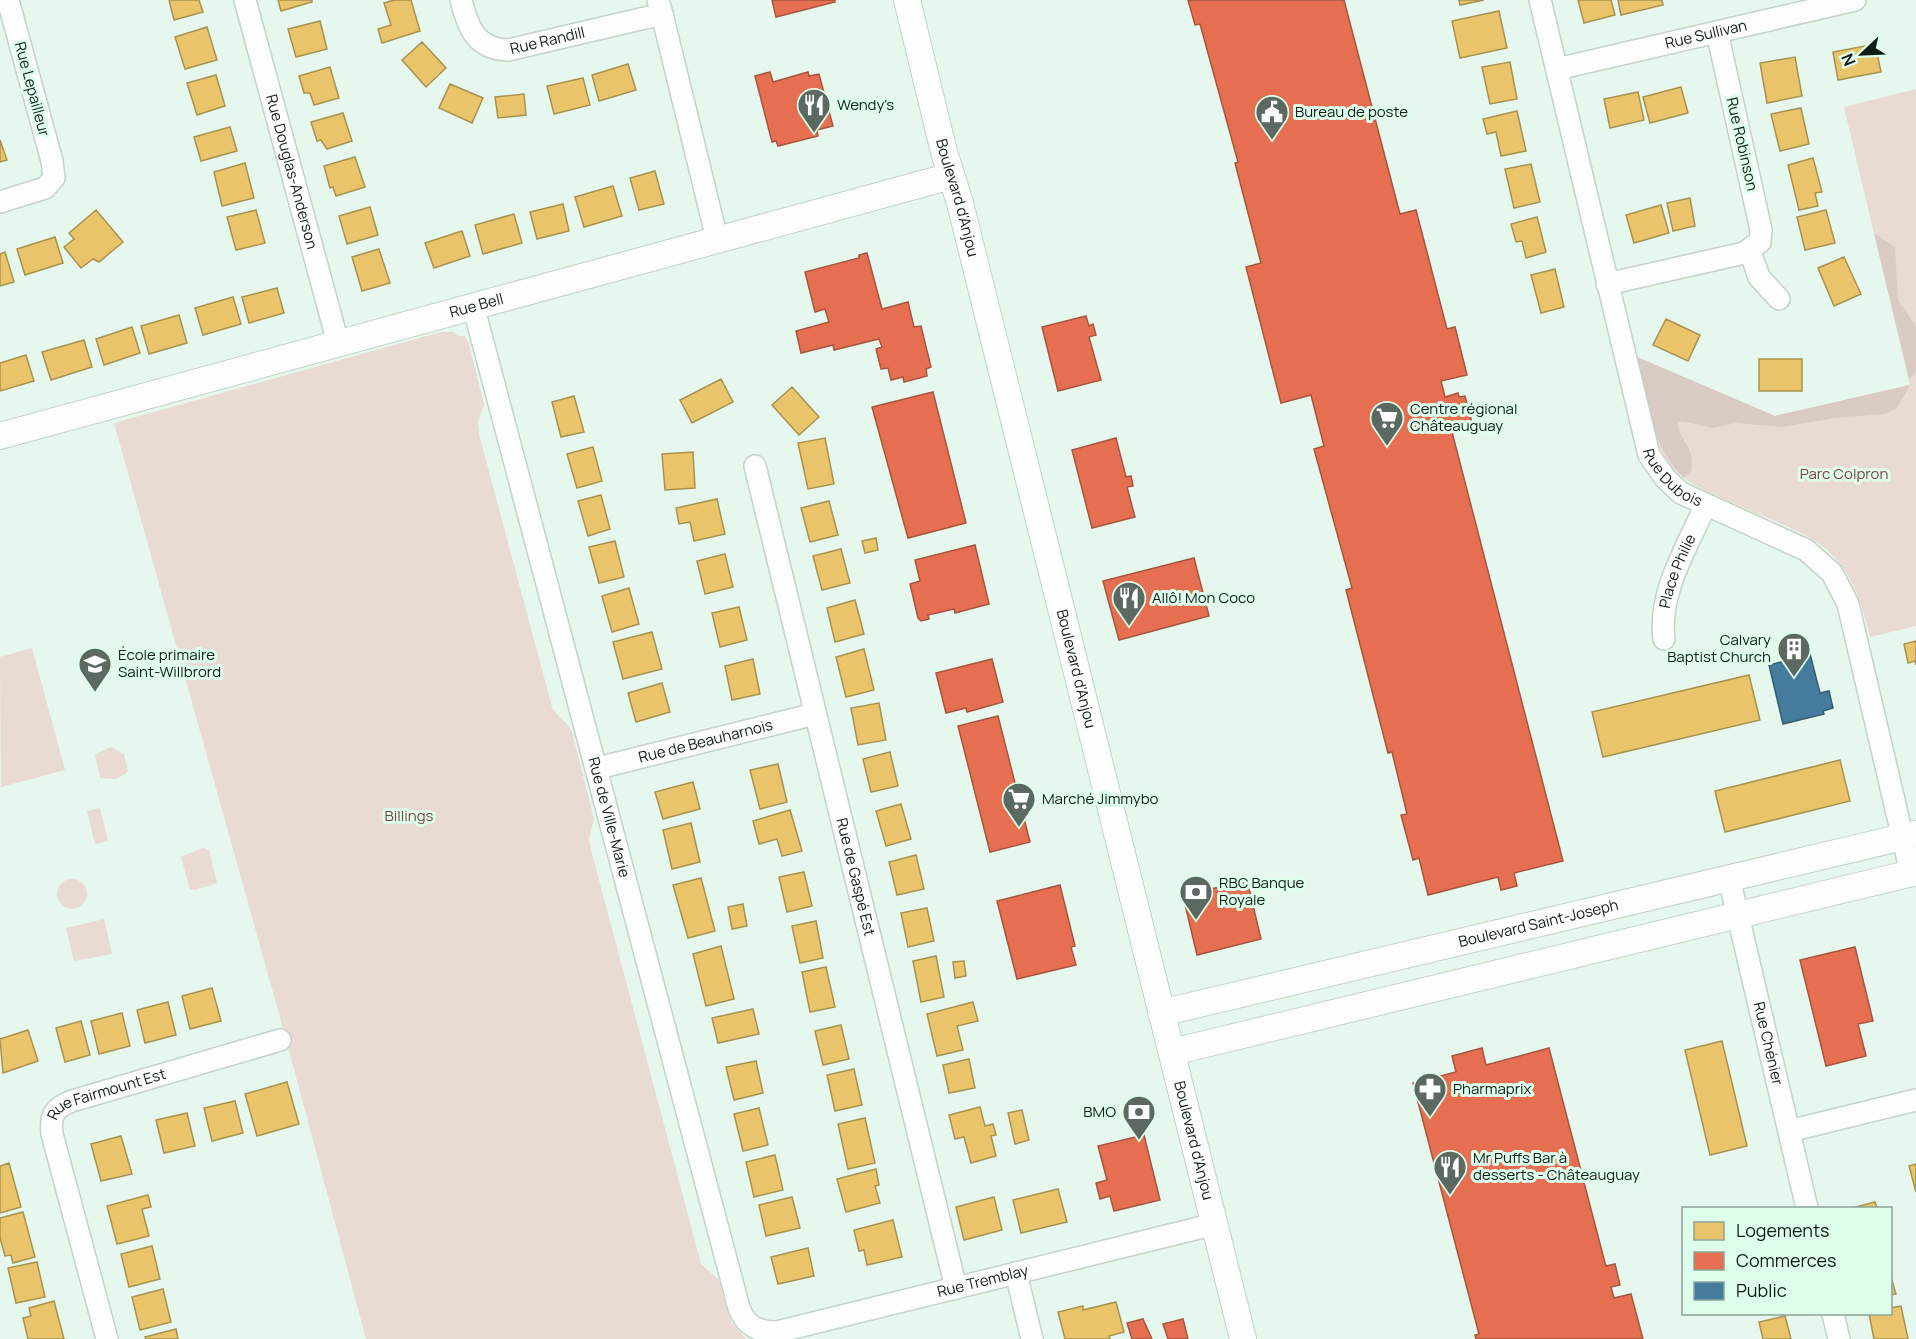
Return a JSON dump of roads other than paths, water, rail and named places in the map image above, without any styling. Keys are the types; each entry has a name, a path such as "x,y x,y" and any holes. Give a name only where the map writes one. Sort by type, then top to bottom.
{"street":[{"name":"Rue Lepailleur","path":"0,202 45,188 54,178 52,161 8,0"},
{"name":"Rue Douglas-Anderson","path":"245,0 338,343"},
{"name":"Rue Randill","path":"461,0 472,33 478,40 498,49 521,48 660,7 717,239"},
{"name":"Boulevard d'Anjou","path":"907,0 1243,1339"},
{"name":"Rue Dubois","path":"1540,0 1649,455 1675,488 1705,506 1806,550 1824,564 1835,578 1846,598 1855,630 1909,835 1913,873"},
{"name":"Rue Sullivan","path":"1557,69 1855,0"},
{"name":"Rue Robinson","path":"1717,32 1761,230 1760,242 1750,251"},
{"name":"Rue Bell","path":"0,436 951,176"},
{"path":"1607,284 1750,251 1758,277 1779,299"},
{"name":"Rue de Ville-Marie","path":"473,305 598,768 739,1308 750,1326"},
{"name":"Rue de Gaspé Est","path":"754,466 956,1288"},
{"name":"Place Philie","path":"1664,639 1663,621 1666,597 1705,506"},
{"name":"Rue de Beauharnois","path":"598,768 815,714"},
{"name":"Boulevard Saint-Joseph","path":"1161,1014 1909,835"},
{"path":"1172,1052 1913,873"},
{"name":"Rue Chénier","path":"1729,878 1807,1207"},
{"path":"1607,908 1616,945"},
{"path":"1348,969 1358,1007"},
{"name":"Rue Fairmount Est","path":"107,1339 52,1134 52,1116 55,1110 72,1101 280,1040"},
{"path":"1789,1131 1916,1100"},
{"name":"Rue Tremblay","path":"750,1326 758,1330 777,1332 1215,1224"},
{"path":"1016,1273 1032,1339"},
{"path":"1833,1315 1839,1339"}],"place":[{"name":"Wendy's","path":"814,134"},
{"name":"Bureau de poste","path":"1272,141"},
{"name":"Centre régional Châteauguay","path":"1387,447"},
{"name":"Allô! Mon Coco","path":"1129,627"},
{"name":"Calvary Baptist Church","path":"1794,678"},
{"name":"École primaire Saint-Willbrord","path":"95,693"},
{"name":"Marché Jimmybo","path":"1019,828"},
{"name":"RBC Banque Royale","path":"1196,921"},
{"name":"Pharmaprix","path":"1430,1118"},
{"name":"BMO","path":"1139,1141"},
{"name":"Mr Puffs Bar à desserts - Châteauguay","path":"1450,1196"}],"park label":[{"name":"Parc Colpron","path":"1844,474"},
{"name":"Billings","path":"409,816"}]}
